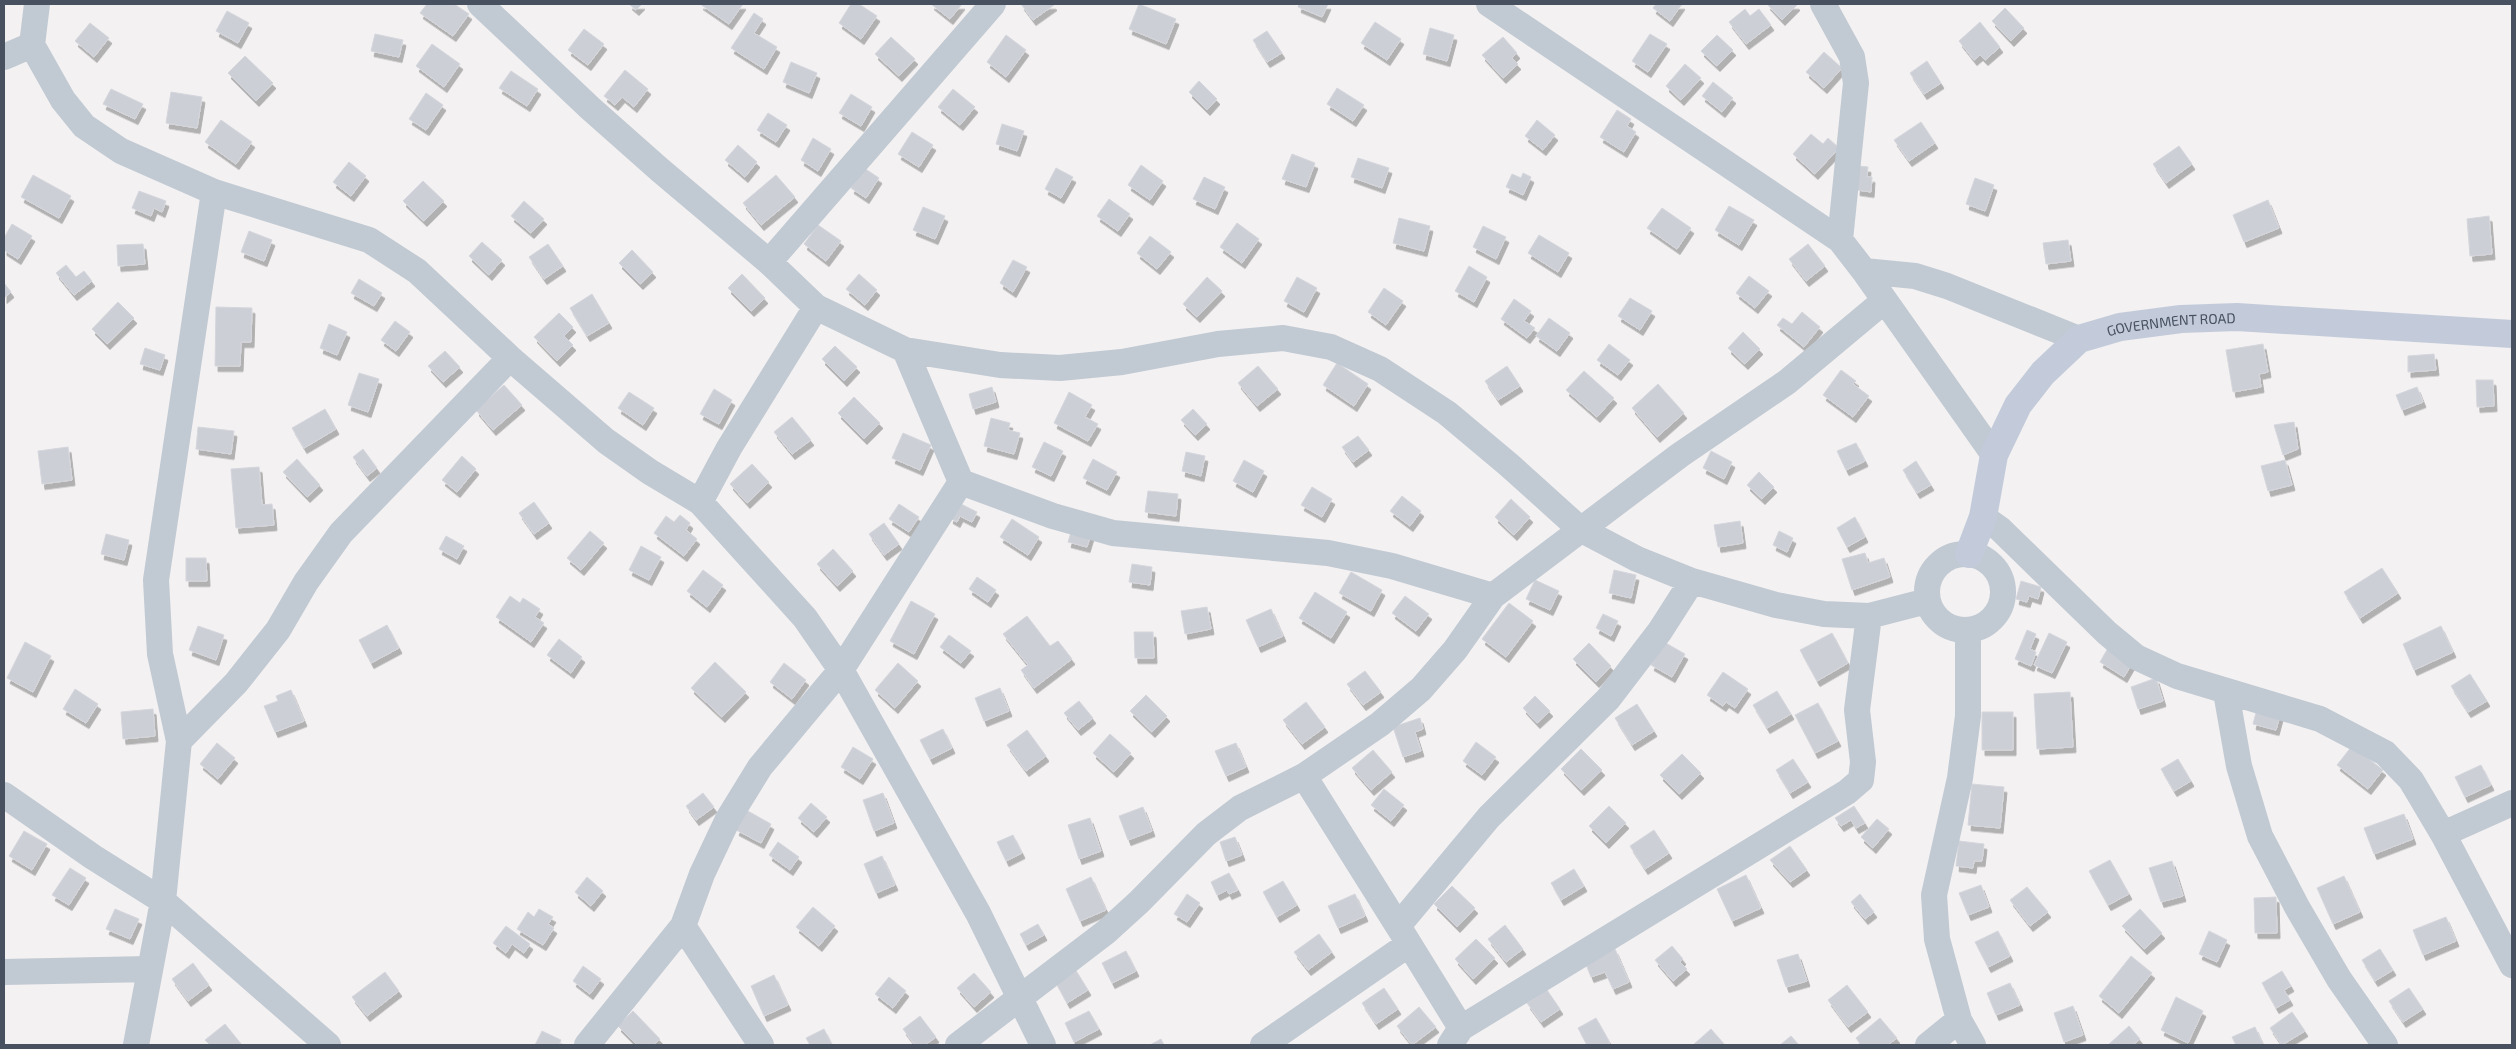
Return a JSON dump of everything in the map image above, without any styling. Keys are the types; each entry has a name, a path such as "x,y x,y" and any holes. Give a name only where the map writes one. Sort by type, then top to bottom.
{"street":[{"path":"37,4 32,45 63,100 84,126 121,152 214,192 369,240 417,271 510,358 606,441 650,472 700,502 804,618 841,670 945,853 1044,1045"},
{"path":"480,4 653,164 769,262 816,307 905,350 1000,365 1060,368 1122,362 1218,344 1283,338 1330,347 1380,369 1447,413 1509,465 1580,529 1638,559 1692,581 1776,605 1824,614 1869,616 1927,602"},
{"path":"769,262 993,4"},
{"path":"1489,4 1840,240 1994,455"},
{"path":"1823,4 1852,56 1856,83 1840,240"},
{"path":"4,57 32,45"},
{"path":"136,1045 164,901 179,741 160,654 156,580 214,192"},
{"path":"1864,271 1915,276 1948,286 2079,340"},
{"path":"958,1045 1106,932 1139,902 1206,834 1240,808 1304,776 1380,724 1421,689 1455,650 1493,596 1680,455 1787,382 1884,300"},
{"path":"700,502 729,448 816,307"},
{"name":"GOVERNMENT ROAD","path":"1969,554 1983,516 1994,455 2018,405 2043,373 2079,340 2120,328 2181,319 2237,317 2512,334"},
{"path":"905,350 961,482 1053,516 1113,533 1328,553 1392,566 1493,596"},
{"path":"179,741 236,683 278,630 306,582 341,533 510,358"},
{"path":"587,1045 683,926 702,874 728,819 760,767 841,670 961,482"},
{"path":"1983,516 2000,529 2106,633 2136,656 2177,676 2226,692 2269,702 2320,719 2385,753 2411,780 2444,834 2512,965"},
{"path":"1969,554 1983,558 1994,567 2001,579 2003,593 2001,607 1993,619 1981,627 1968,631 1954,629 1942,624 1933,614 1927,602 1927,583 1936,566 1951,556 1969,554"},
{"path":"1263,1045 1404,935 1489,817 1608,699 1660,631 1692,581"},
{"path":"1304,776 1404,935 1456,1036 1848,792 1861,780 1863,762 1857,710 1869,616"},
{"path":"1968,631 1968,716 1960,778 1934,895 1937,939 1959,1020 1973,1045"},
{"path":"2226,692 2239,766 2260,836 2297,907 2339,979 2386,1045"},
{"path":"4,795 92,857 164,901 324,1043"},
{"path":"2444,834 2512,803"},
{"path":"683,926 761,1045"},
{"path":"4,972 150,969"},
{"path":"1928,1045 1959,1020"}],"building":[{"path":"427,4 454,4 469,14 453,36 420,13"},
{"path":"629,4 642,4 636,10"},
{"path":"700,4 743,4 729,24"},
{"path":"851,4 859,4 877,16 861,39 839,23"},
{"path":"931,4 962,4 950,19"},
{"path":"1021,4 1053,4 1054,5 1033,20"},
{"path":"1139,4 1176,19 1166,44 1129,29"},
{"path":"1299,4 1328,4 1322,17 1298,7"},
{"path":"1656,4 1682,4 1670,21 1653,8"},
{"path":"1767,4 1796,4 1797,5 1782,20"},
{"path":"2005,8 2024,28 2011,41 1992,21"},
{"path":"1745,9 1750,16 1759,9 1771,25 1746,44 1729,22"},
{"path":"227,11 249,23 238,43 216,31"},
{"path":"754,13 763,19 754,33 777,47 764,69 731,48"},
{"path":"1375,22 1401,39 1387,60 1361,43"},
{"path":"1980,22 2000,47 1985,60 1980,55 1974,60 1959,41"},
{"path":"90,23 109,38 94,57 75,41"},
{"path":"1430,28 1454,35 1447,61 1423,54"},
{"path":"584,29 604,44 588,65 568,50"},
{"path":"1267,31 1282,53 1267,62 1253,40"},
{"path":"375,34 403,40 399,57 371,51"},
{"path":"1650,34 1667,44 1648,72 1632,61"},
{"path":"1006,35 1026,50 1006,77 987,62"},
{"path":"1717,35 1733,50 1717,66 1701,51"},
{"path":"891,37 915,59 899,76 875,54"},
{"path":"1503,37 1517,53 1512,58 1518,64 1503,78 1482,55"},
{"path":"432,44 460,64 444,87 416,66"},
{"path":"1824,52 1842,68 1824,88 1806,72"},
{"path":"245,56 273,83 256,101 228,73"},
{"path":"1927,61 1941,83 1924,94 1910,73"},
{"path":"791,62 817,73 809,93 783,82"},
{"path":"1685,64 1701,78 1681,100 1666,86"},
{"path":"625,70 648,89 634,107 622,97 615,105 604,96"},
{"path":"511,71 538,89 527,106 499,88"},
{"path":"1199,81 1217,99 1207,110 1189,92"},
{"path":"1713,82 1733,98 1722,112 1702,96"},
{"path":"1337,88 1364,105 1353,121 1327,104"},
{"path":"111,89 143,104 135,119 103,104"},
{"path":"953,89 975,107 960,125 938,107"},
{"path":"171,92 202,97 197,128 166,123"},
{"path":"426,93 443,105 426,130 409,119"},
{"path":"851,94 872,107 861,126 839,113"},
{"path":"1617,110 1631,119 1627,126 1636,132 1624,152 1600,137"},
{"path":"768,113 787,125 776,142 757,130"},
{"path":"221,120 252,142 236,164 205,142"},
{"path":"1537,120 1555,135 1543,150 1525,136"},
{"path":"1921,122 1935,143 1909,161 1894,140"},
{"path":"1002,124 1024,131 1017,151 996,144"},
{"path":"912,132 933,145 919,167 898,154"},
{"path":"1811,134 1823,144 1828,138 1839,148 1815,174 1793,154"},
{"path":"813,138 831,149 818,171 801,160"},
{"path":"738,145 757,162 745,177 725,160"},
{"path":"2179,146 2192,164 2166,183 2153,164"},
{"path":"1292,154 1315,163 1306,187 1282,179"},
{"path":"1358,158 1389,168 1382,188 1351,177"},
{"path":"349,162 366,176 351,196 333,182"},
{"path":"1141,165 1163,181 1150,200 1128,185"},
{"path":"1859,166 1868,167 1867,177 1872,177 1871,192 1857,190"},
{"path":"864,168 879,178 866,198 851,188"},
{"path":"1056,168 1073,177 1061,198 1045,189"},
{"path":"1523,173 1531,177 1523,195 1506,187 1512,174 1521,178"},
{"path":"33,175 71,196 59,218 21,197"},
{"path":"776,175 795,197 761,225 743,203"},
{"path":"1204,177 1225,187 1215,209 1193,199"},
{"path":"1975,178 1994,185 1985,211 1966,204"},
{"path":"423,181 444,201 424,221 403,201"},
{"path":"139,191 166,201 162,212 154,208 151,216 132,208"},
{"path":"1109,199 1130,214 1118,231 1097,216"},
{"path":"2268,200 2279,228 2244,242 2233,215"},
{"path":"524,201 544,219 531,233 511,216"},
{"path":"1729,206 1754,220 1739,245 1715,230"},
{"path":"923,207 945,216 935,239 913,230"},
{"path":"1662,208 1691,228 1677,249 1647,228"},
{"path":"2489,216 2492,254 2470,256 2467,219"},
{"path":"1399,218 1430,226 1424,251 1393,243"},
{"path":"1237,223 1259,239 1242,263 1220,247"},
{"path":"12,224 32,236 18,259 4,250 4,238"},
{"path":"818,225 841,241 826,261 804,244"},
{"path":"1483,226 1506,237 1496,259 1473,247"},
{"path":"249,231 272,240 264,261 241,252"},
{"path":"1539,235 1569,253 1558,272 1528,253"},
{"path":"1150,236 1171,252 1157,269 1137,253"},
{"path":"2068,240 2071,261 2046,264 2043,243"},
{"path":"482,242 502,260 489,275 469,256"},
{"path":"143,244 145,264 118,266 117,245"},
{"path":"548,244 563,266 544,279 529,257"},
{"path":"1808,244 1825,266 1806,281 1789,259"},
{"path":"632,250 653,272 640,284 619,263"},
{"path":"1013,260 1027,267 1013,292 1000,283"},
{"path":"66,265 76,277 84,271 92,281 74,295 56,273"},
{"path":"1469,266 1487,277 1474,302 1455,291"},
{"path":"742,274 765,298 751,311 728,288"},
{"path":"859,274 877,290 865,305 846,289"},
{"path":"1749,276 1769,291 1755,308 1736,293"},
{"path":"1207,277 1222,291 1197,317 1183,304"},
{"path":"1297,277 1317,288 1304,312 1284,301"},
{"path":"359,279 382,293 374,306 351,293"},
{"path":"4,283 11,292 4,298"},
{"path":"1384,288 1403,301 1386,325 1368,312"},
{"path":"592,294 609,323 587,336 570,308"},
{"path":"1630,298 1652,311 1640,330 1618,316"},
{"path":"1514,299 1531,311 1524,321 1535,328 1527,338 1501,319"},
{"path":"118,302 134,318 107,344 92,329"},
{"path":"216,307 252,308 251,342 241,342 240,366 215,366"},
{"path":"1802,312 1820,327 1804,347 1777,325 1783,318 1792,324"},
{"path":"559,313 573,327 564,336 573,345 557,361 534,337"},
{"path":"1549,318 1570,333 1557,351 1536,336"},
{"path":"395,321 410,332 396,351 381,340"},
{"path":"329,324 347,332 337,355 320,348"},
{"path":"1743,332 1760,349 1745,364 1728,348"},
{"path":"1609,344 1630,360 1618,375 1597,360"},
{"path":"2263,344 2268,372 2259,374 2261,387 2233,392 2226,350"},
{"path":"835,346 857,367 844,381 822,359"},
{"path":"145,348 165,355 160,370 140,364"},
{"path":"445,351 460,367 443,382 428,366"},
{"path":"2434,354 2436,370 2408,372 2408,356"},
{"path":"1337,363 1368,384 1354,406 1323,385"},
{"path":"1258,366 1278,389 1257,406 1238,383"},
{"path":"1507,366 1520,386 1498,400 1485,381"},
{"path":"1841,370 1856,381 1853,384 1869,396 1853,417 1823,395"},
{"path":"1584,371 1614,398 1597,417 1566,390"},
{"path":"359,373 379,379 368,412 348,405"},
{"path":"2476,380 2493,380 2494,406 2477,407"},
{"path":"1658,384 1684,413 1657,437 1632,408"},
{"path":"504,385 522,405 493,430 476,410"},
{"path":"992,387 996,402 973,409 969,394"},
{"path":"2417,387 2423,402 2402,410 2396,395"},
{"path":"714,389 732,400 719,424 700,414"},
{"path":"629,392 654,408 643,425 618,408"},
{"path":"1069,392 1092,405 1085,417 1098,424 1088,441 1054,423"},
{"path":"854,397 880,423 864,439 838,413"},
{"path":"325,409 336,429 304,448 292,428"},
{"path":"1193,409 1207,424 1195,435 1181,420"},
{"path":"792,417 811,440 792,454 774,432"},
{"path":"991,418 1010,423 1008,430 1020,433 1014,454 984,446"},
{"path":"2294,422 2298,449 2283,455 2274,425"},
{"path":"198,427 234,431 231,454 196,449"},
{"path":"903,433 931,445 920,470 892,458"},
{"path":"1358,436 1369,450 1353,462 1342,447"},
{"path":"1044,442 1063,451 1051,476 1032,467"},
{"path":"1856,443 1865,461 1846,470 1837,451"},
{"path":"68,447 72,480 42,484 38,451"},
{"path":"363,449 377,468 367,476 353,457"},
{"path":"1711,451 1732,462 1724,479 1703,468"},
{"path":"1186,452 1205,456 1201,476 1182,471"},
{"path":"462,456 476,469 457,492 442,480"},
{"path":"297,459 320,485 307,497 283,472"},
{"path":"1093,459 1117,472 1107,490 1083,478"},
{"path":"1244,460 1264,471 1253,492 1233,481"},
{"path":"2285,460 2292,485 2268,491 2261,466"},
{"path":"1916,461 1931,485 1917,493 1903,470"},
{"path":"752,464 769,482 747,503 730,484"},
{"path":"259,467 262,505 272,504 274,525 236,528 231,469"},
{"path":"1759,472 1774,487 1762,499 1747,485"},
{"path":"1312,487 1332,499 1322,517 1301,505"},
{"path":"1148,491 1178,494 1176,516 1145,512"},
{"path":"1402,496 1421,511 1410,526 1390,511"},
{"path":"1511,499 1530,517 1514,535 1495,517"},
{"path":"534,502 549,523 534,534 519,513"},
{"path":"957,502 977,512 972,522 960,516 957,522 950,518"},
{"path":"899,504 919,517 909,532 889,519"},
{"path":"680,515 690,523 686,530 697,539 684,556 654,533 666,516 674,522"},
{"path":"1855,517 1865,537 1847,547 1837,528"},
{"path":"1012,519 1039,537 1028,555 1000,537"},
{"path":"1740,521 1743,543 1718,547 1714,525"},
{"path":"884,523 899,544 884,555 869,534"},
{"path":"1072,529 1091,534 1087,547 1068,542"},
{"path":"590,531 604,543 581,570 567,558"},
{"path":"1779,531 1793,538 1787,552 1773,545"},
{"path":"106,534 129,540 124,560 101,554"},
{"path":"446,536 464,546 457,559 439,549"},
{"path":"641,546 661,557 649,580 629,570"},
{"path":"833,549 853,571 837,586 817,564"},
{"path":"1865,553 1868,563 1884,558 1890,577 1852,590 1842,559"},
{"path":"186,558 206,558 207,581 186,581"},
{"path":"1132,564 1152,567 1150,585 1129,582"},
{"path":"2382,568 2398,593 2360,618 2344,592"},
{"path":"703,570 723,585 707,607 687,591"},
{"path":"1614,570 1636,575 1631,598 1609,593"},
{"path":"1351,572 1382,590 1371,611 1339,593"},
{"path":"977,577 996,590 988,602 969,589"},
{"path":"1535,580 1559,591 1550,610 1526,599"},
{"path":"2021,581 2041,587 2038,599 2029,596 2027,602 2016,599"},
{"path":"1315,592 1347,612 1331,638 1299,618"},
{"path":"510,596 520,603 523,598 540,609 535,617 544,623 531,642 496,617"},
{"path":"1405,596 1429,614 1416,631 1392,613"},
{"path":"911,601 935,614 914,654 890,641"},
{"path":"1509,603 1533,621 1506,657 1482,639"},
{"path":"1207,607 1211,629 1185,634 1181,611"},
{"path":"1271,609 1283,636 1258,647 1246,620"},
{"path":"1603,614 1618,621 1611,636 1596,628"},
{"path":"1027,616 1050,646 1058,641 1072,659 1034,688 1021,670 1028,665 1003,634"},
{"path":"387,625 399,648 371,663 359,640"},
{"path":"198,626 224,635 216,660 189,650"},
{"path":"2441,626 2453,652 2414,670 2403,644"},
{"path":"2027,630 2036,634 2030,649 2036,652 2031,666 2015,659"},
{"path":"1134,632 1153,632 1154,658 1135,658"},
{"path":"1832,633 1848,663 1817,681 1800,650"},
{"path":"2049,633 2067,642 2052,673 2034,665"},
{"path":"949,635 971,651 961,663 940,647"},
{"path":"559,639 582,657 571,673 547,655"},
{"path":"25,642 51,656 33,692 7,678"},
{"path":"1664,642 1685,654 1672,677 1651,665"},
{"path":"1589,643 1611,666 1596,682 1573,659"},
{"path":"2108,648 2132,663 2124,677 2100,662"},
{"path":"715,662 746,692 722,717 691,688"},
{"path":"784,663 806,680 792,699 770,682"},
{"path":"898,663 918,681 895,708 875,690"},
{"path":"1365,671 1381,692 1363,705 1347,684"},
{"path":"1723,672 1748,689 1735,708 1726,702 1723,706 1707,695"},
{"path":"2470,674 2487,701 2468,712 2451,686"},
{"path":"2156,678 2163,701 2138,709 2131,687"},
{"path":"1000,688 1009,711 984,721 975,698"},
{"path":"75,689 98,704 86,723 63,709"},
{"path":"291,690 304,721 275,732 264,706 278,701 276,696"},
{"path":"1777,691 1791,714 1767,728 1753,705"},
{"path":"2070,692 2073,747 2037,749 2034,694"},
{"path":"1146,695 1167,716 1152,732 1130,711"},
{"path":"1535,696 1550,711 1537,723 1523,708"},
{"path":"1079,701 1093,718 1078,730 1064,713"},
{"path":"1306,702 1325,727 1302,744 1283,720"},
{"path":"1818,703 1838,741 1815,753 1795,715"},
{"path":"1637,704 1654,731 1632,745 1615,718"},
{"path":"153,709 155,736 123,739 121,712"},
{"path":"2257,709 2280,715 2276,730 2253,724"},
{"path":"1982,712 2013,712 2013,750 1982,750"},
{"path":"1420,718 1423,729 1415,732 1421,751 1403,757 1393,727"},
{"path":"943,729 952,748 930,759 920,740"},
{"path":"1027,730 1046,756 1026,771 1007,745"},
{"path":"1110,734 1131,753 1114,772 1093,753"},
{"path":"1476,742 1496,757 1482,775 1463,761"},
{"path":"217,743 235,758 218,779 200,764"},
{"path":"1236,743 1246,767 1226,776 1215,751"},
{"path":"2352,746 2383,770 2368,789 2337,765"},
{"path":"853,747 873,759 860,779 841,767"},
{"path":"1581,749 1602,770 1581,790 1561,769"},
{"path":"1373,750 1392,772 1371,790 1352,768"},
{"path":"1682,754 1701,773 1679,794 1660,775"},
{"path":"1793,759 1808,782 1790,793 1776,770"},
{"path":"2178,759 2191,781 2174,791 2161,769"},
{"path":"2481,765 2491,785 2465,797 2455,777"},
{"path":"1972,784 2004,787 2000,828 1968,825"},
{"path":"1384,789 1404,805 1391,821 1371,805"},
{"path":"703,793 714,807 696,820 686,806"},
{"path":"883,793 894,823 874,831 863,800"},
{"path":"811,803 827,817 814,832 798,818"},
{"path":"1609,806 1626,823 1606,843 1589,826"},
{"path":"1854,806 1865,823 1856,828 1851,820 1841,826 1835,818"},
{"path":"1143,807 1152,831 1128,840 1119,816"},
{"path":"746,810 771,824 761,843 736,830"},
{"path":"2404,814 2413,839 2374,854 2364,828"},
{"path":"1090,818 1101,851 1079,859 1068,825"},
{"path":"1877,819 1889,829 1873,848 1861,837"},
{"path":"1654,830 1669,853 1645,869 1630,846"},
{"path":"24,831 47,844 32,870 9,856"},
{"path":"1013,835 1022,853 1006,861 997,842"},
{"path":"1235,837 1242,855 1226,861 1220,842"},
{"path":"1959,841 1984,844 1982,861 1974,861 1973,868 1956,866"},
{"path":"778,842 799,857 790,870 769,855"},
{"path":"1790,846 1807,870 1790,882 1770,860"},
{"path":"882,856 895,885 876,893 864,864"},
{"path":"2110,860 2129,894 2108,905 2089,871"},
{"path":"2172,861 2183,896 2161,902 2149,868"},
{"path":"70,868 86,878 69,905 52,895"},
{"path":"1574,869 1584,886 1561,900 1551,883"},
{"path":"1229,873 1238,890 1229,894 1227,890 1217,895 1211,882"},
{"path":"1746,875 1761,908 1732,921 1717,889"},
{"path":"2344,876 2360,912 2333,924 2317,888"},
{"path":"587,877 603,891 591,906 575,892"},
{"path":"1091,877 1106,910 1080,921 1066,889"},
{"path":"1283,881 1297,905 1277,917 1263,892"},
{"path":"1981,885 1989,907 1968,915 1959,893"},
{"path":"1452,886 1475,908 1457,927 1434,904"},
{"path":"2027,887 2048,912 2030,926 2010,900"},
{"path":"1187,894 1200,903 1187,922 1174,914"},
{"path":"1355,894 1365,916 1338,928 1328,906"},
{"path":"1860,894 1874,912 1865,919 1851,902"},
{"path":"2276,897 2277,933 2255,933 2254,898"},
{"path":"813,907 835,926 819,946 796,927"},
{"path":"115,909 139,919 130,939 106,929"},
{"path":"539,909 553,917 548,924 554,928 543,945 517,929 528,912 534,917"},
{"path":"2140,909 2162,933 2144,949 2122,926"},
{"path":"2446,917 2456,941 2423,955 2413,930"},
{"path":"1038,924 1044,935 1026,945 1020,934"},
{"path":"1505,925 1523,949 1506,962 1488,939"},
{"path":"506,926 530,944 524,953 512,944 506,953 493,943"},
{"path":"1998,931 2010,956 1988,967 1975,942"},
{"path":"2209,931 2227,940 2217,962 2199,954"},
{"path":"1319,934 1332,952 1308,970 1294,952"},
{"path":"1476,939 1495,958 1473,979 1455,959"},
{"path":"1672,946 1683,959 1680,962 1687,969 1673,981 1655,960"},
{"path":"1615,949 1629,982 1613,989 1605,972 1591,977 1585,962"},
{"path":"2380,949 2393,970 2375,981 2362,960"},
{"path":"1126,951 1136,971 1112,983 1102,963"},
{"path":"1798,954 1807,981 1786,987 1777,960"},
{"path":"2131,956 2152,973 2119,1013 2099,996"},
{"path":"193,963 209,985 188,1001 172,979"},
{"path":"583,966 601,979 590,994 573,981"},
{"path":"1075,969 1088,990 1067,1003 1055,981"},
{"path":"2282,971 2291,986 2284,990 2290,1000 2276,1008 2262,983"},
{"path":"385,972 399,991 367,1016 352,997"},
{"path":"974,973 991,992 974,1007 957,988"},
{"path":"774,975 788,1005 764,1016 751,986"},
{"path":"889,977 906,991 893,1008 875,994"},
{"path":"2010,983 2020,1005 1996,1015 1987,993"},
{"path":"1847,985 1868,1012 1848,1027 1828,1000"},
{"path":"1384,988 1398,1009 1376,1024 1362,1003"},
{"path":"2409,988 2423,1009 2403,1022 2389,1001"},
{"path":"1547,990 1560,1009 1541,1022 1527,1003"},
{"path":"2176,997 2203,1011 2188,1043 2161,1030"},
{"path":"2073,1006 2083,1035 2064,1042 2054,1013"},
{"path":"1419,1007 1436,1027 1412,1045 1397,1026"},
{"path":"633,1011 660,1039 654,1045 637,1045 618,1026"},
{"path":"1089,1011 1099,1029 1074,1042 1065,1023"},
{"path":"2292,1012 2305,1031 2282,1045 2270,1028"},
{"path":"920,1016 936,1037 925,1045 915,1045 903,1029"},
{"path":"1596,1018 1610,1043 1606,1045 1587,1045 1578,1028"},
{"path":"1880,1018 1897,1038 1888,1045 1861,1045 1856,1038"},
{"path":"225,1024 242,1045 210,1045 205,1040"},
{"path":"2129,1026 2140,1039 2133,1045 2108,1045"},
{"path":"2255,1027 2263,1045 2236,1045 2232,1037"},
{"path":"824,1029 832,1045 810,1045 806,1038"},
{"path":"1711,1029 1725,1045 1693,1045"},
{"path":"542,1031 561,1040 559,1045 535,1045"},
{"path":"1791,1036 1799,1045 1780,1045"},
{"path":"1161,1039 1164,1045 1150,1045"}]}
